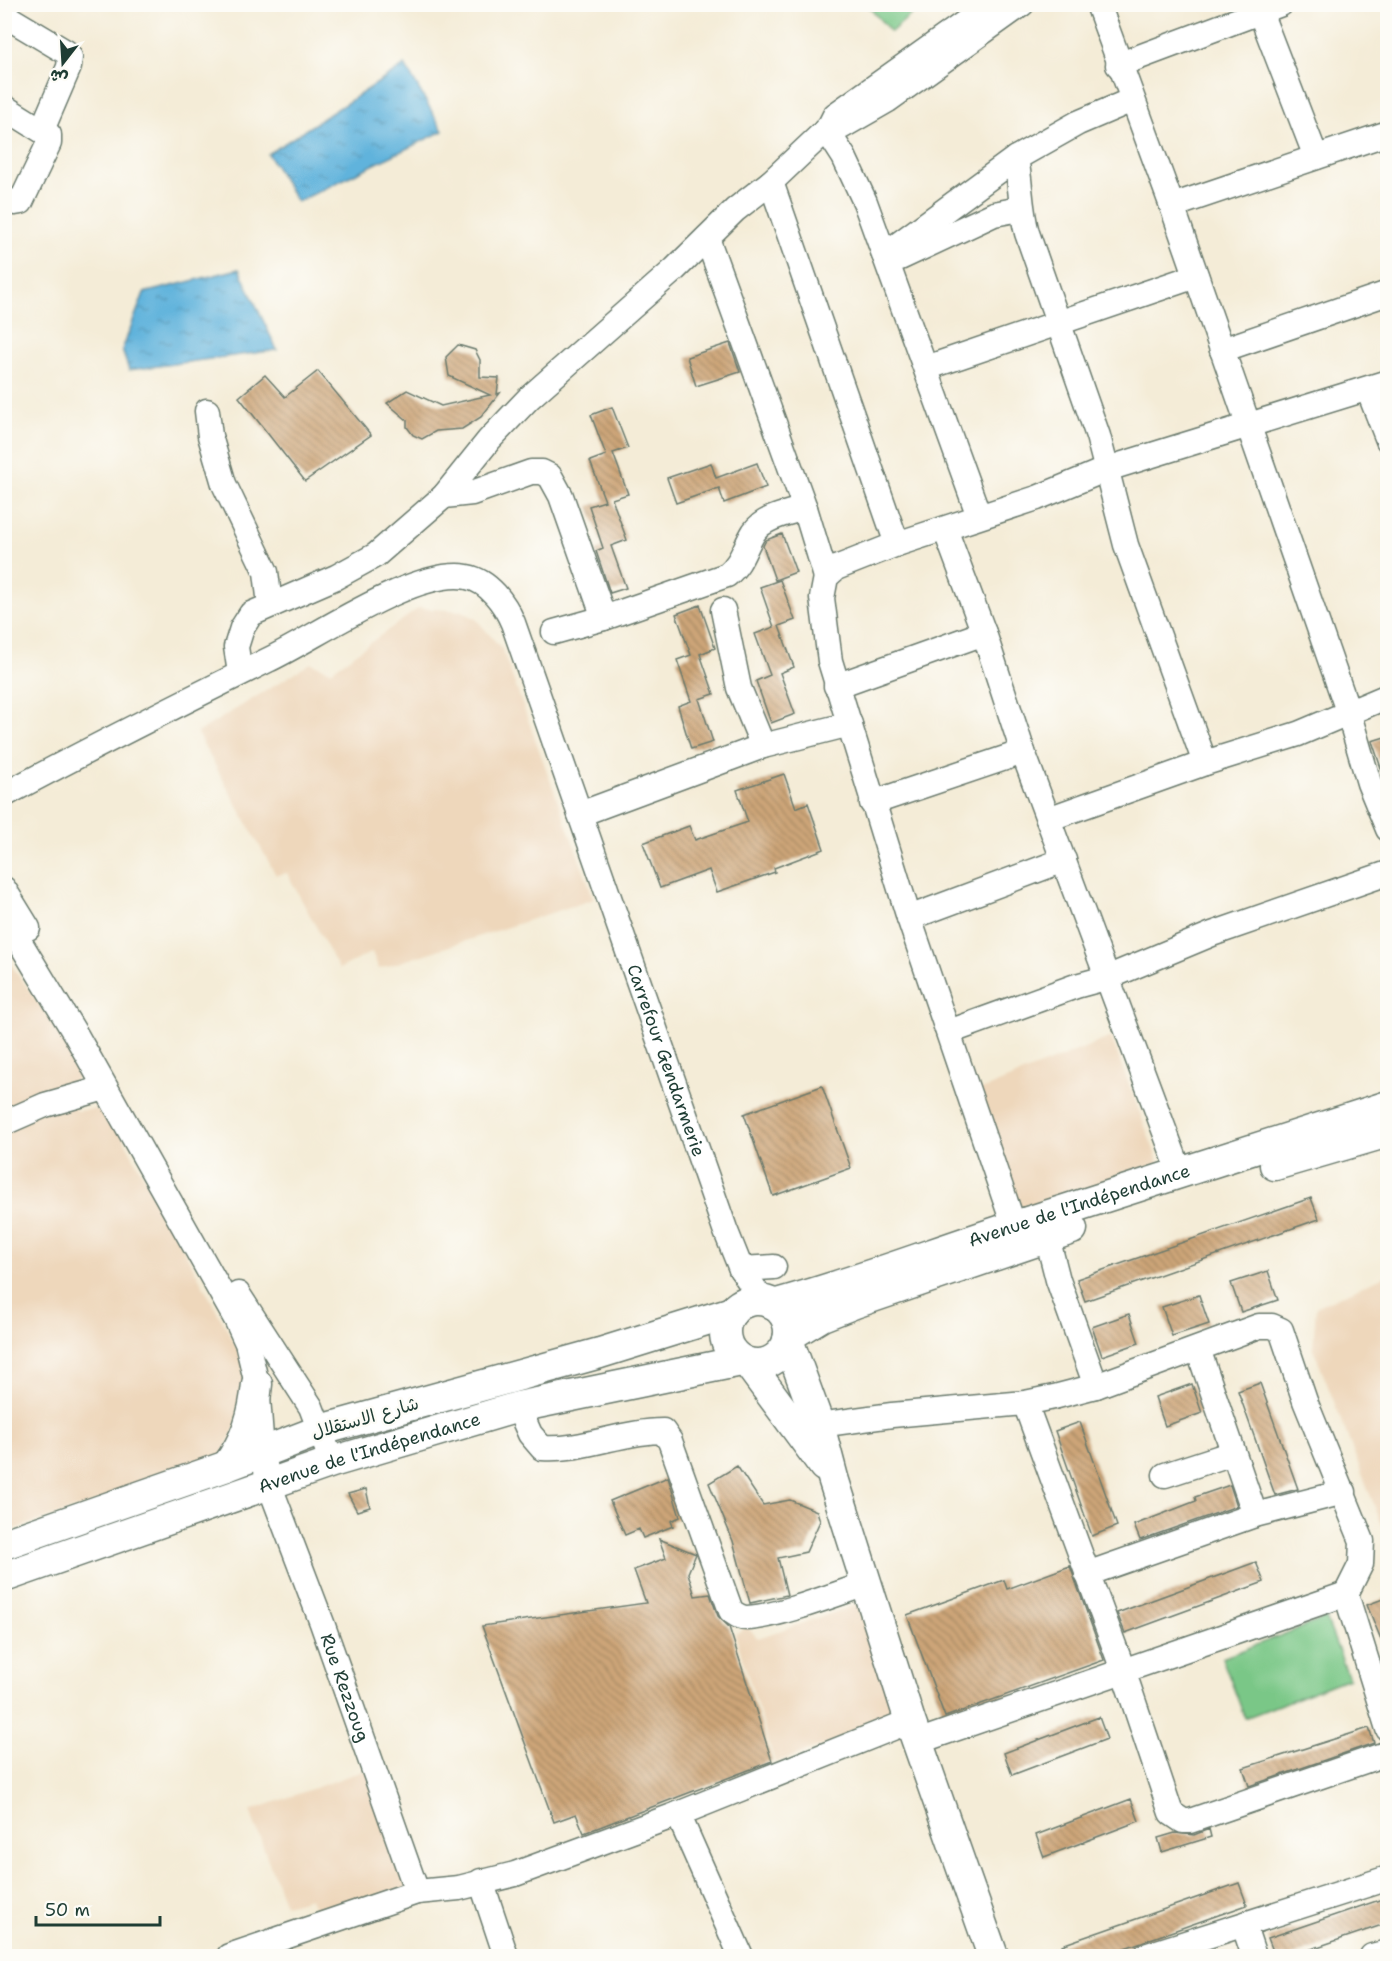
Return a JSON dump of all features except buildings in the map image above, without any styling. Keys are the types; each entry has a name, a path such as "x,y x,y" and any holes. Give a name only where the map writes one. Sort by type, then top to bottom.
{"main road":[{"name":"Avenue de l'Indépendance","path":"751,1306 831,1289 1014,1226 1181,1175 1388,1106"},
{"name":"Avenue de l'Indépendance","path":"788,1338 833,1311 1047,1237 1345,1143 1388,1132"},
{"name":"شارع الاستقلال","path":"11,1542 227,1466 321,1430 600,1353 751,1306"},
{"path":"833,1478 745,1362 728,1347 725,1338 727,1320 751,1306 785,1318 788,1338 819,1425 833,1478 914,1732 993,1956"},
{"path":"745,1362 769,1362 784,1349 788,1338"},
{"name":"Avenue de l'Indépendance","path":"16,1573 332,1462 518,1407 745,1362"},
{"path":"227,1466 249,1429 257,1384"},
{"path":"117,1505 127,1534"},
{"path":"11,1542 16,1573"}],"street":[{"path":"240,673 236,647 242,627 251,614 327,581 376,555 444,496 489,440 529,398 707,238 735,210 771,182 827,128 835,115 991,4"},
{"path":"827,128 841,127 867,114 1022,4"},
{"path":"1098,4 1118,65 1172,206 1246,425 1348,711 1369,783 1388,829"},
{"path":"1118,65 1266,7 1316,157"},
{"path":"4,15 66,52 70,57 69,68 42,130"},
{"path":"886,260 1016,158 1078,123 1132,100"},
{"path":"4,107 49,135 48,143 21,202 15,203 4,199"},
{"path":"827,128 857,184 979,516"},
{"path":"1172,206 1388,133"},
{"path":"1016,158 1021,185 1020,209 1107,469 1126,545 1205,763"},
{"path":"771,182 897,544"},
{"path":"886,260 993,214 1020,209"},
{"path":"707,238 805,508 826,577 822,598 836,686 850,724 872,803 909,918 1014,1226"},
{"path":"926,368 1059,325 1196,276"},
{"path":"1222,350 1388,293"},
{"path":"826,577 836,568 897,544 1037,498 1107,469 1378,386 1388,440"},
{"path":"207,411 210,436 224,484 266,572 270,605"},
{"path":"444,496 472,493 531,472 542,472 550,476 561,496 604,618"},
{"path":"554,632 604,618 727,575 736,568 759,527 766,521 805,508"},
{"path":"945,529 984,633 1023,752 1109,977 1181,1175"},
{"name":"Carrefour Gendarmerie","path":"4,795 415,585 466,576 481,582 496,595 513,623 605,890 741,1269"},
{"path":"723,610 740,688 763,746"},
{"path":"836,686 984,633"},
{"path":"1048,819 1205,763 1298,734 1388,696"},
{"path":"580,814 763,746 850,724"},
{"path":"872,803 1023,752"},
{"path":"909,918 1064,860"},
{"path":"949,1032 1076,986 1109,977 1212,934 1388,873"},
{"path":"4,889 69,996 205,1241 301,1390 321,1430 332,1462"},
{"name":"Rue Rezzoug","path":"4,916 105,1088 236,1319 247,1343 257,1384 262,1451 269,1484 315,1603 417,1892"},
{"path":"4,1123 45,1105 105,1088"},
{"path":"1047,1237 1058,1280 1096,1386"},
{"path":"751,1306 741,1293 741,1269 774,1267"},
{"path":"819,1425 892,1415 1025,1403 1096,1386 1259,1326 1272,1326 1281,1330 1305,1401 1344,1492 1362,1541 1361,1564 1346,1594 1388,1729"},
{"path":"1198,1349 1255,1515"},
{"path":"1025,1403 1123,1670 1171,1813 1183,1821 1196,1819 1388,1753"},
{"path":"518,1407 530,1434 542,1448 582,1446 649,1431 663,1431 670,1442 718,1569 731,1611 739,1617 750,1618 778,1611 866,1584"},
{"path":"1165,1475 1233,1453"},
{"path":"1087,1574 1255,1515 1344,1492"},
{"path":"229,1956 417,1892 459,1888 515,1874 678,1814 914,1732 1123,1670 1346,1594"},
{"path":"678,1814 741,1956"},
{"path":"1145,1956 1388,1878"},
{"path":"481,1881 506,1956"},
{"path":"1244,1926 1254,1956"},
{"path":"1372,1956 1388,1952"}],"shaded area":[{"path":"419,608 462,611 476,619 502,649 594,899 379,969 372,952 339,969 287,873 276,875 197,733 311,663 331,671"},
{"path":"9,962 81,1062 78,1077 66,1091 76,1111 95,1109 111,1116 249,1370 248,1398 220,1459 4,1533 4,963"},
{"path":"1111,1037 1160,1166 1021,1216 979,1091"},
{"path":"1387,1275 1387,1538 1313,1348 1316,1307"},
{"path":"859,1604 895,1720 775,1763 735,1634 747,1627 758,1638"},
{"path":"368,1769 408,1889 317,1917 310,1898 285,1905 250,1811"}],"green space":[{"path":"867,5 922,5 891,32"},
{"path":"1326,1618 1349,1678 1245,1718 1222,1658"}],"water":[{"path":"405,65 443,131 297,202 268,154"},
{"path":"239,269 277,350 129,370 122,350 144,293"}]}
